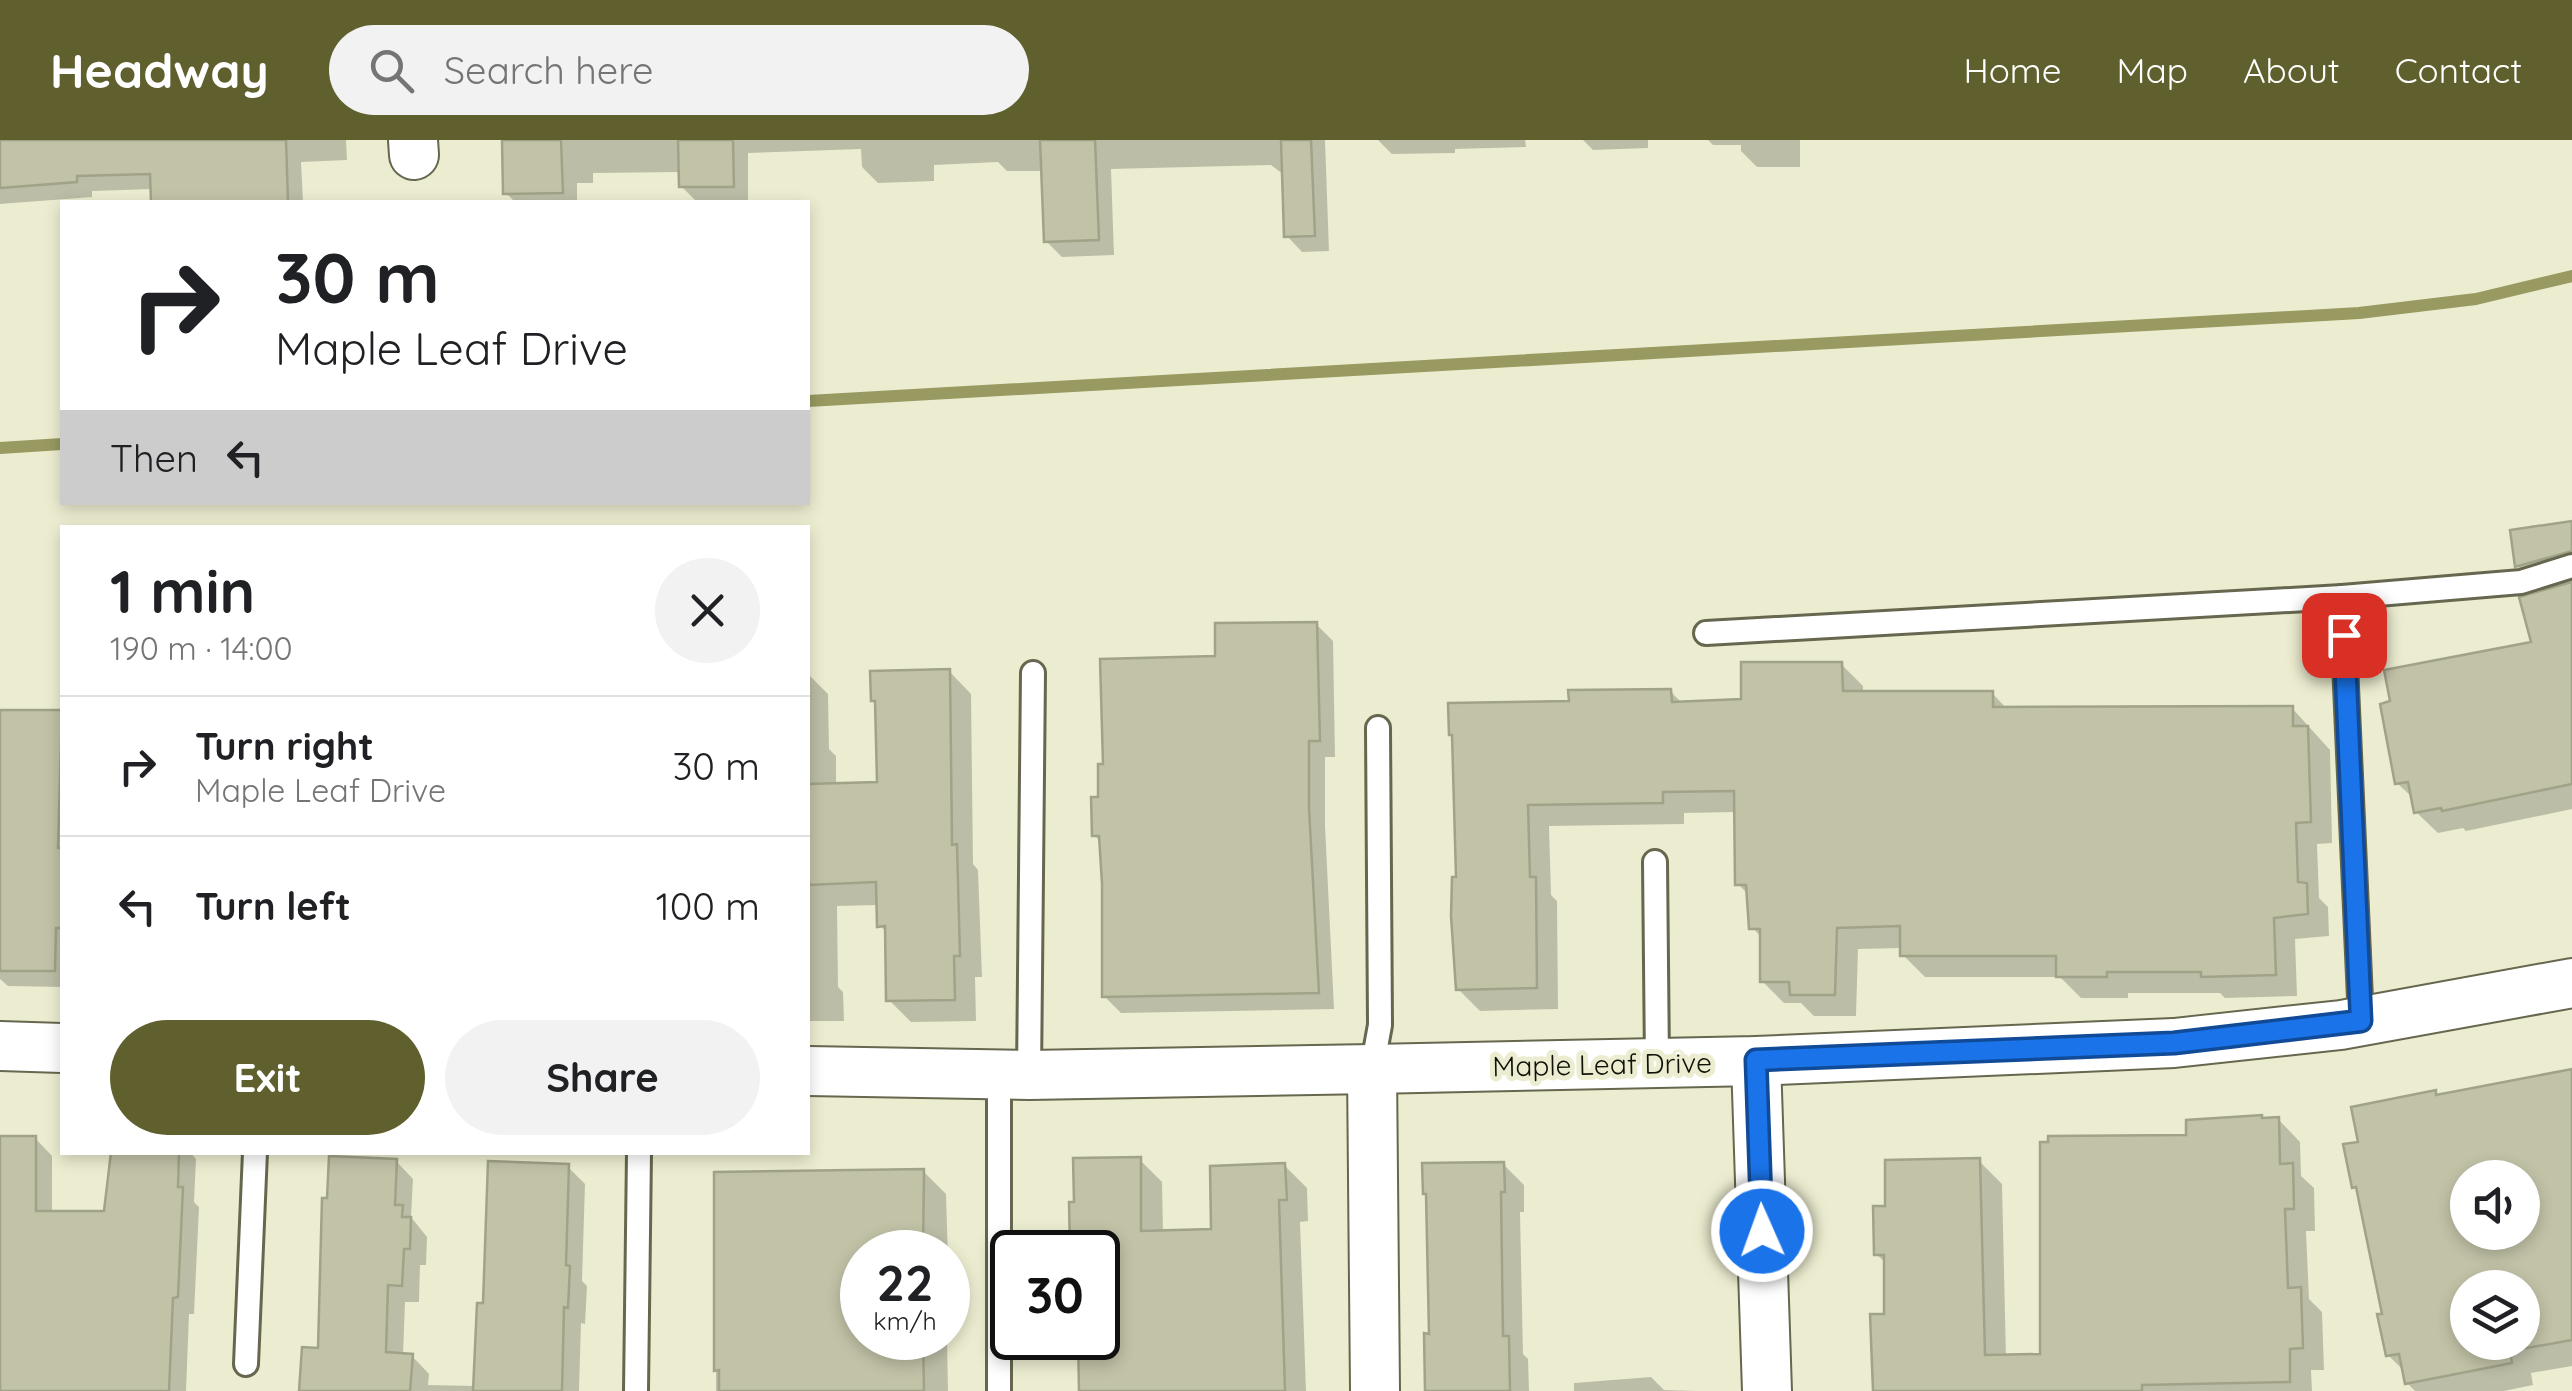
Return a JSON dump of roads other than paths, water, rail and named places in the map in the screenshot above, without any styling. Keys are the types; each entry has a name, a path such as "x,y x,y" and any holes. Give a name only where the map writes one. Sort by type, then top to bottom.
{"street":[{"name":"Maple Leaf Drive","path":"810,1071 1014,1075 1372,1069 1756,1060 2174,1043 2361,1021 2572,983"},
{"path":"0,1046 60,1048"},
{"path":"1756,1060 1767,1391"},
{"path":"1372,1069 1374,1391"}],"lane":[{"path":"1706,632 2342,596 2520,582 2572,566"},
{"path":"2342,596 2361,1021"},
{"path":"999,1391 1033,673"},
{"path":"1372,1069 1380,1025 1378,728"},
{"path":"1655,862 1657,1063"},
{"path":"246,1364 255,1155"},
{"path":"636,1391 639,1155"}],"waterway":[{"path":"810,401 2359,313 2476,299 2572,276"},
{"path":"0,448 60,444"}]}
